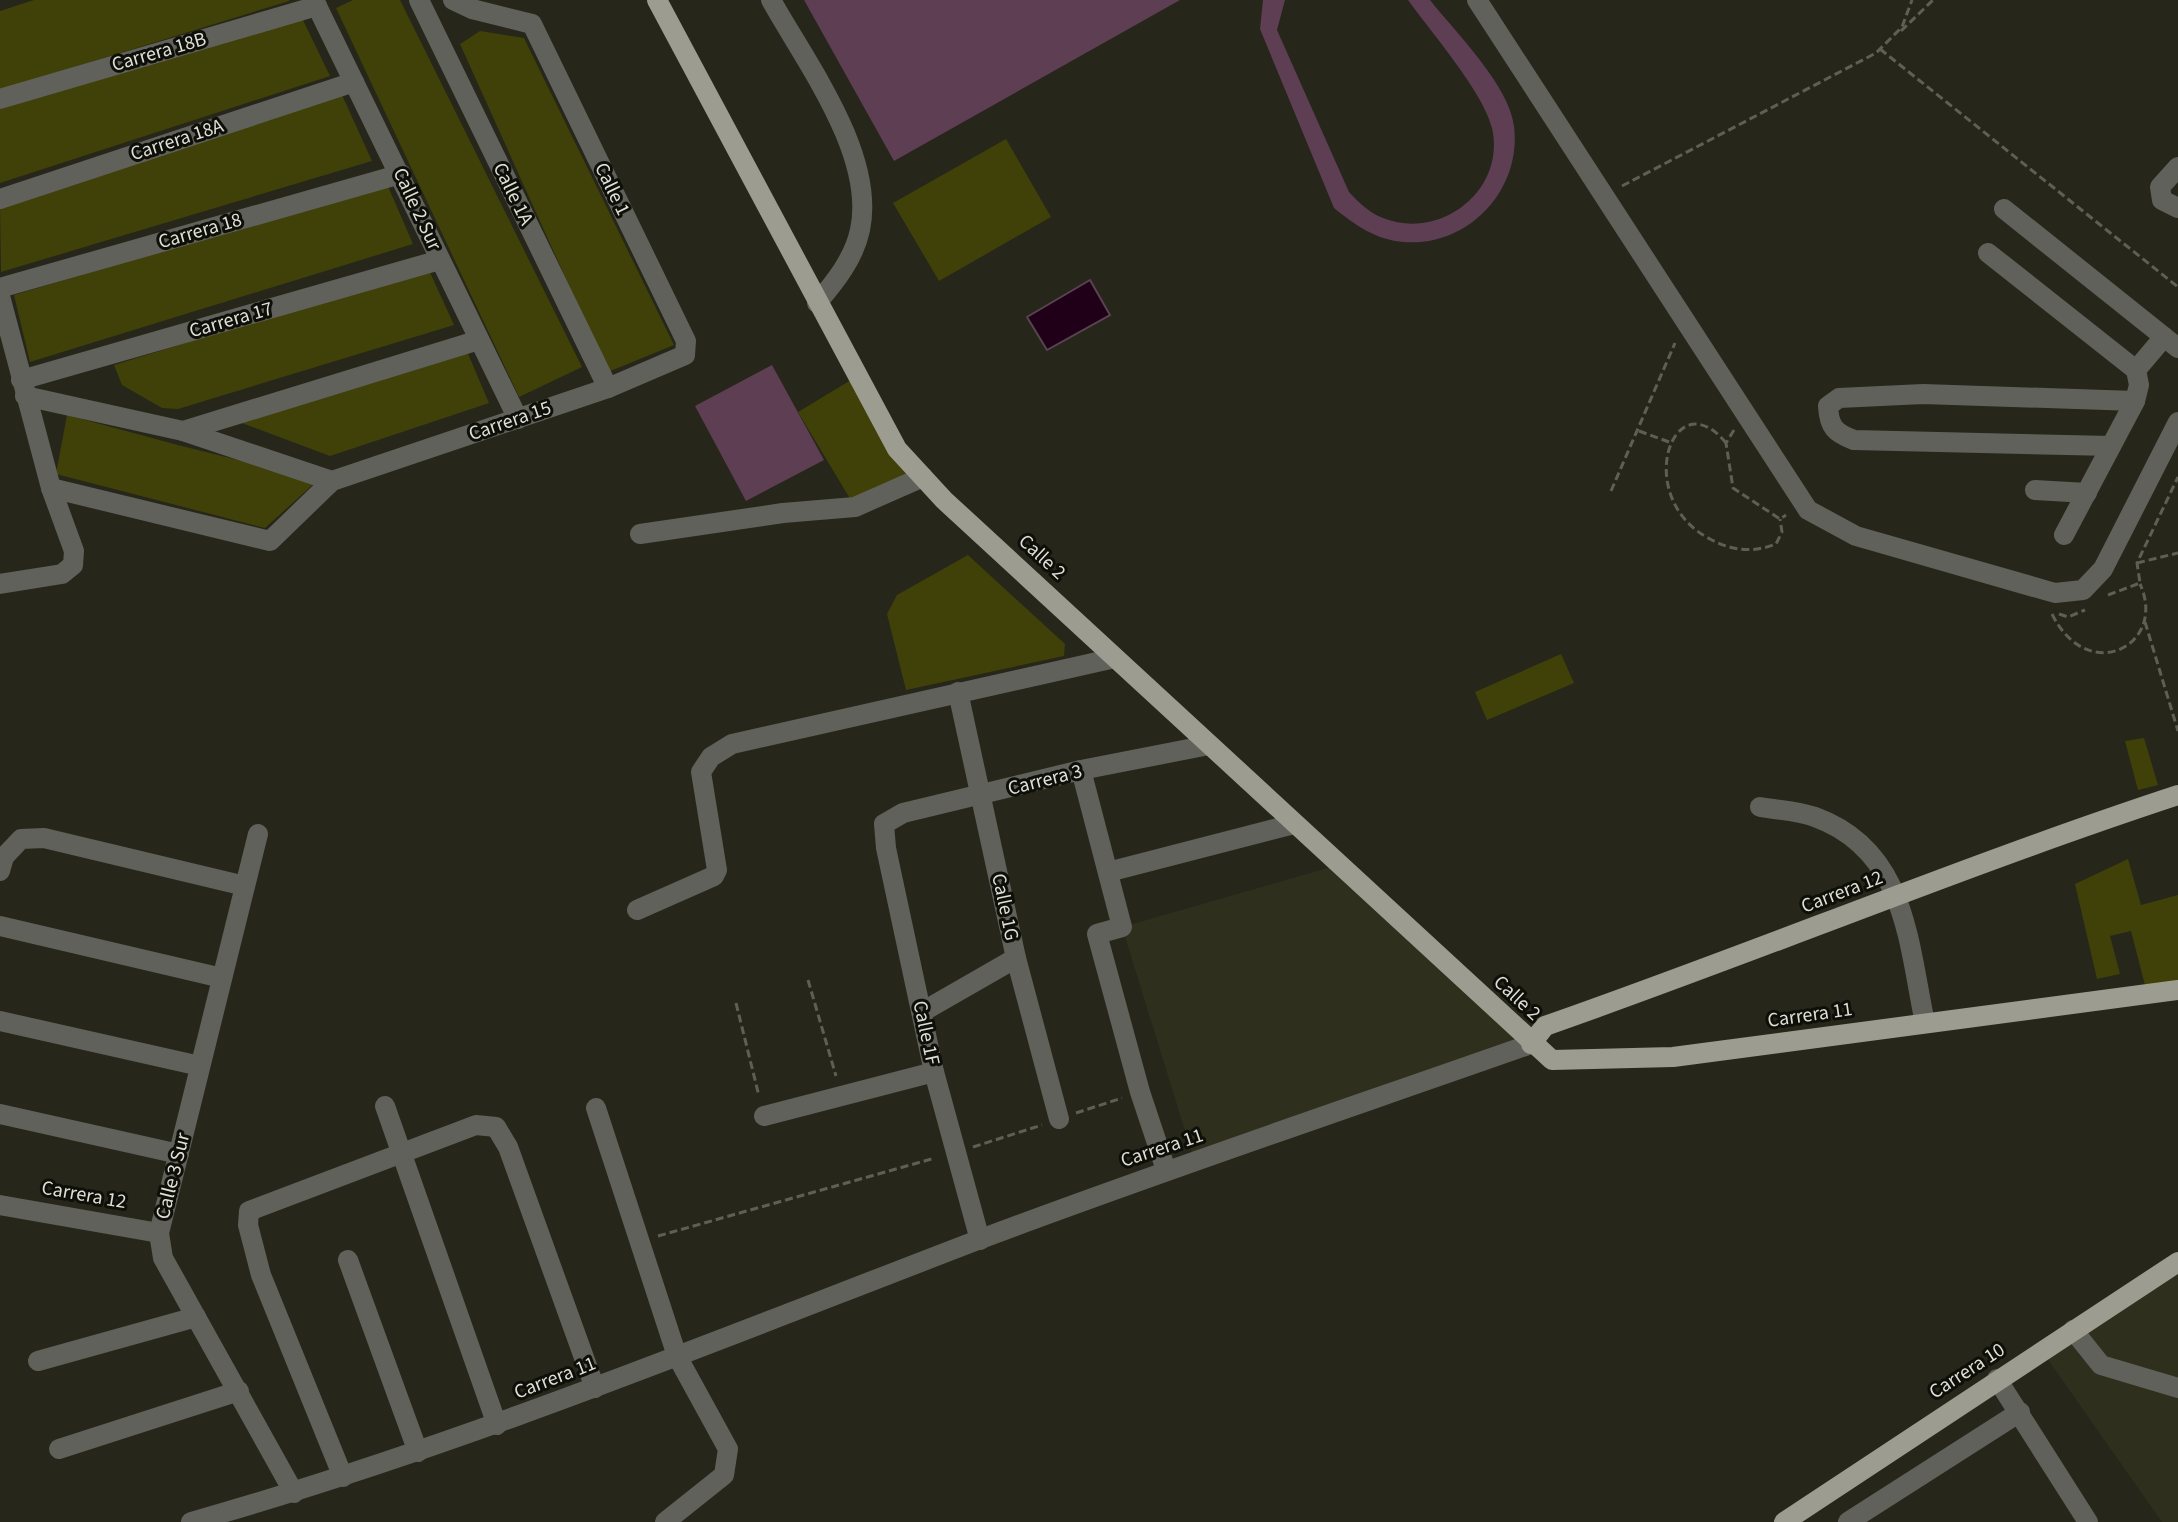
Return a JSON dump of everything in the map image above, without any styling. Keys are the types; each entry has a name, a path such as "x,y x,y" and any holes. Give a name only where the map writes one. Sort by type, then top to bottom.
{"main road":[{"name":"Calle 2","path":"657,0 897,449 944,500 1531,1044"},
{"name":"Carrera 12","path":"1531,1044 1545,1026 2178,795"},
{"name":"Carrera 11","path":"1531,1044 1552,1060 1673,1057 2178,990"},
{"name":"Carrera 10","path":"1784,1522 2178,1262"}],"street":[{"name":"Calle 1A","path":"419,0 608,388"},
{"name":"Calle 1","path":"453,0 472,9 532,24 686,341 685,355"},
{"path":"771,0 845,132 862,185 860,230 842,274 817,303"},
{"path":"1477,0 1808,510 1856,536 2055,593 2091,598 2178,422"},
{"name":"Calle 2 Sur","path":"316,3 518,419"},
{"name":"Carrera 18B","path":"0,99 316,3"},
{"name":"Carrera 18A","path":"0,199 354,82"},
{"path":"2178,167 2160,187 2160,194 2162,200 2178,208"},
{"name":"Carrera 18","path":"0,288 401,174"},
{"path":"2004,209 2171,342 2136,370"},
{"path":"1988,253 2136,370 2139,385 2135,401 2064,535"},
{"name":"Carrera 17","path":"23,388 440,260"},
{"path":"0,296 51,488 74,551 73,565 62,574 0,584"},
{"path":"183,431 479,340"},
{"name":"Carrera 15","path":"332,481 608,388 685,355"},
{"path":"23,388 183,431 332,481 270,541 51,488"},
{"path":"2111,446 1854,440 1838,434 1829,423 1828,406 1839,398 1923,394 2135,401"},
{"path":"640,534 783,513 855,507 923,477"},
{"path":"2035,490 2087,493"},
{"path":"637,910 714,876 717,870 701,772 711,757 732,744 1115,658"},
{"name":"Calle 1G","path":"958,692 1016,958 1059,1119"},
{"name":"Carrera 3","path":"884,824 903,813 1081,770 1209,745"},
{"path":"1081,770 1122,927 1097,934 1140,1092 1166,1170"},
{"path":"1760,807 1814,817 1845,833 1882,865 1898,896 1925,1023"},
{"name":"Calle 1F","path":"884,824 886,848 934,1072 980,1240"},
{"path":"1108,872 1294,824"},
{"name":"Calle 3 Sur","path":"258,834 159,1233 163,1258 294,1493"},
{"path":"0,871 4,857 21,839 44,838 245,886"},
{"path":"0,926 222,978"},
{"path":"922,1012 1016,958"},
{"path":"0,1021 200,1066"},
{"name":"Carrera 11","path":"191,1522 223,1518 497,1425 1166,1170 1195,1163 1531,1044"},
{"path":"764,1116 934,1072"},
{"path":"385,1106 497,1425"},
{"path":"596,1108 677,1356 728,1449 724,1475 665,1522"},
{"path":"0,1114 179,1154"},
{"path":"343,1477 261,1275 248,1225 249,1211 476,1125 496,1127 508,1147 595,1388"},
{"name":"Carrera 12","path":"0,1205 159,1233"},
{"path":"348,1260 418,1452"},
{"path":"38,1361 196,1317"},
{"path":"2073,1330 2101,1365 2147,1380 2176,1382"},
{"path":"1997,1379 2088,1522"},
{"path":"59,1449 239,1391"},
{"path":"1848,1522 2020,1412"}],"path":[{"path":"1892,40 1902,27 1912,0"},
{"path":"1605,194 1880,49 1933,0"},
{"path":"1880,49 2178,287"},
{"path":"1611,491 1685,321"},
{"path":"1676,342 1684,354"},
{"path":"1692,424 1717,432 1726,443 1733,488 1743,498 1780,519 1782,532 1776,544 1766,548 1736,549 1701,535 1676,511 1670,495 1666,474 1669,442 1692,424"},
{"path":"1726,443 1736,427 1744,439"},
{"path":"1639,431 1669,442"},
{"path":"2140,583 2091,598 2068,617 2051,610 2061,632 2087,651 2115,652 2127,644 2145,622 2148,609 2137,563 2178,477"},
{"path":"1780,519 1791,512"},
{"path":"2137,563 2178,553"},
{"path":"2145,622 2178,731"},
{"path":"808,980 842,1096"},
{"path":"736,1003 764,1116"},
{"path":"658,1236 956,1152 1140,1092"}],"shaded area":[{"path":"804,0 1180,0 894,161"},
{"path":"1263,0 1285,0 1277,30 1349,192 1383,218 1405,223 1426,222 1447,216 1464,205 1479,190 1489,171 1494,151 1492,128 1479,98 1408,0 1430,0 1480,60 1510,110 1514,149 1509,171 1500,192 1486,210 1450,235 1428,241 1404,242 1366,231 1334,208 1260,29"},
{"path":"1090,280 1110,315 1047,350 1027,317"},
{"path":"772,365 824,460 746,501 695,406"},
{"path":"1338,865 1531,1044 1195,1163 1122,927"},
{"path":"2178,1262 2178,1522 2162,1522 2042,1351"}],"building":[{"path":"34,0 289,1 0,90 0,11"},
{"path":"353,0 400,0 582,367 519,397 336,8"},
{"path":"302,18 330,76 0,183 0,109"},
{"path":"480,31 524,38 674,345 608,372 460,44"},
{"path":"342,95 372,161 1,272 0,206"},
{"path":"1006,139 1051,217 939,281 893,203"},
{"path":"387,184 413,244 30,362 14,295"},
{"path":"428,268 454,325 178,409 162,408 122,385 114,365"},
{"path":"466,349 489,403 330,456 239,422"},
{"path":"856,377 923,477 855,507 798,412"},
{"path":"67,415 318,480 265,528 56,474"},
{"path":"968,555 1065,644 1064,656 906,690 887,614 897,595"},
{"path":"1561,654 1574,683 1487,720 1475,692"},
{"path":"2144,738 2158,785 2138,790 2125,741"},
{"path":"2128,859 2141,905 2178,895 2178,983 2147,993 2131,931 2110,936 2120,974 2097,979 2075,884"}]}
